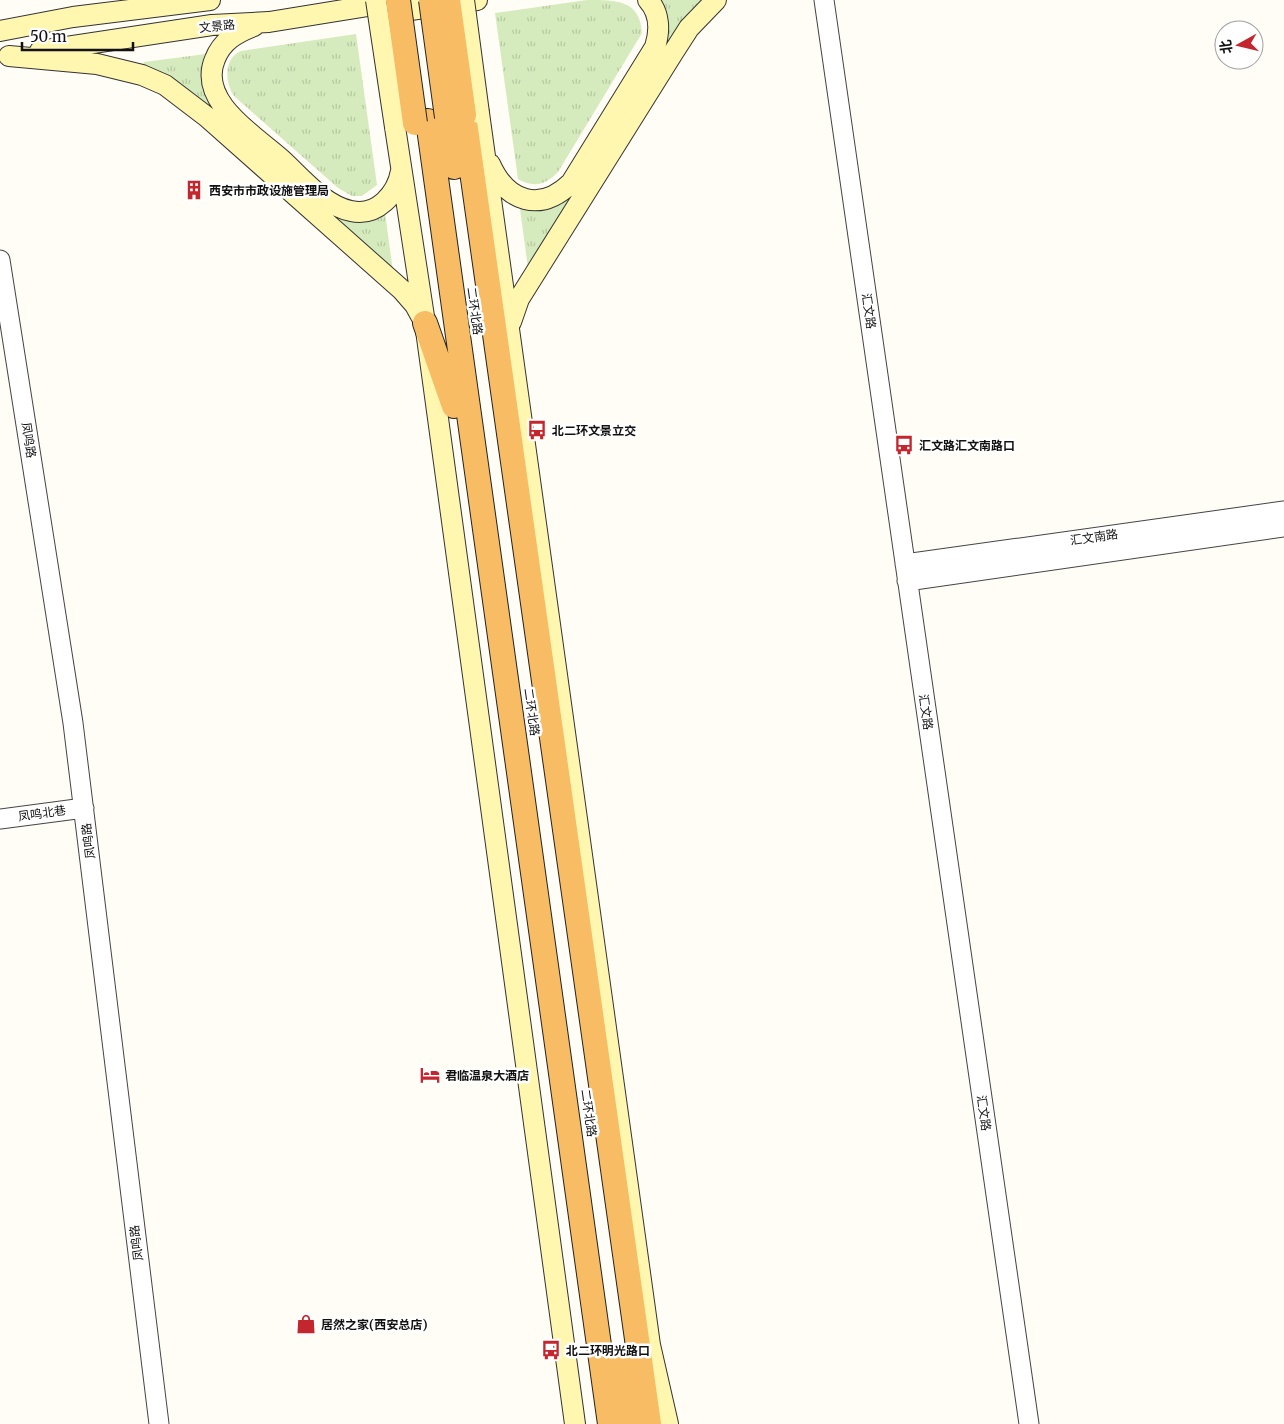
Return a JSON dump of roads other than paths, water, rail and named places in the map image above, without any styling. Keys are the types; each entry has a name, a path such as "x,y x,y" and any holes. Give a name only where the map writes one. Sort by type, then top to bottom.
{"highway":[{"path":"398,0 438,119 502,393 649,1423"},
{"name":"二环北路","path":"412,0 438,119 548,819 610,1424"},
{"name":"二环北路","path":"430,0 438,119 541,924 576,1096 649,1423"},
{"path":"448,0 438,119 454,406 584,1338 594,1424"},
{"path":"424,323 454,406"},
{"path":"502,393 510,327"},
{"path":"548,819 550,727"},
{"path":"534,987 541,924"},
{"path":"541,1035 576,1096 611,1166"}],"main road":[{"path":"24,26 75,8 90,0"},
{"path":"0,30 73,17 210,0"},
{"path":"376,0 438,119 483,144 498,180 515,195 523,199 543,201 561,192 574,178 655,47 659,25 654,9 648,0"},
{"name":"文景路","path":"5,57 212,25 269,22 405,0"},
{"path":"269,22 233,35 216,55 210,83 213,92 224,108 324,198 344,210 361,212 370,210 384,202 395,188 401,164 438,119 464,0"},
{"path":"294,18 352,18 477,0"},
{"path":"510,327 519,299 689,28 716,0"},
{"path":"5,57 97,64 142,74 165,85 207,117 402,290 415,305 424,323"},
{"path":"483,144 510,327 650,1345 649,1423"},
{"path":"401,164 576,1424"}],"street":[{"name":"汇文路","path":"824,0 1029,1424"},
{"name":"凤鸣路","path":"0,260 73,723 159,1424"},
{"name":"汇文南路","path":"906,572 1284,511"},
{"name":"汇文南路","path":"906,572 1284,527"},
{"name":"凤鸣北巷","path":"0,819 84,808"}],"place":[{"name":"西安市市政设施管理局","path":"194,190"},
{"name":"北二环文景立交","path":"537,430"},
{"name":"汇文路汇文南路口","path":"904,445"},
{"name":"君临温泉大酒店","path":"430,1075"},
{"name":"居然之家(西安总店)","path":"306,1324"},
{"name":"北二环明光路口","path":"551,1350"}]}
